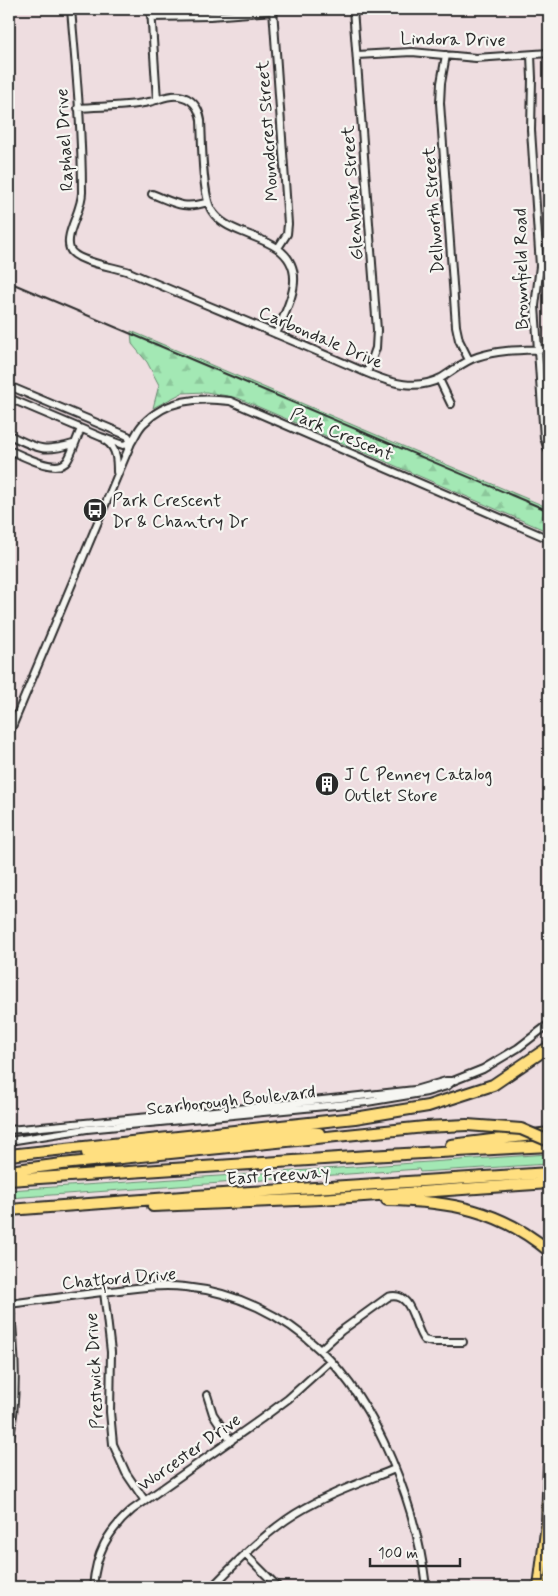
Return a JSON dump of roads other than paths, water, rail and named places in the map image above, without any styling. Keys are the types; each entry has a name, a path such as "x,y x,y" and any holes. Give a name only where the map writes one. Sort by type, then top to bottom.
{"highway":[{"path":"9,1156 355,1118 428,1106 493,1085 549,1047"},
{"path":"9,1170 425,1127 467,1125 521,1129 549,1141"},
{"path":"9,1156 128,1150 307,1132 345,1135"},
{"path":"369,1156 549,1133"},
{"name":"East Freeway","path":"9,1180 549,1146"},
{"name":"East Freeway","path":"9,1210 549,1173"},
{"path":"9,1210 237,1204 549,1183"},
{"path":"321,1199 397,1200 461,1206 506,1222 531,1236 549,1251"},
{"path":"539,1587 547,1523 549,1465"}],"street":[{"name":"Raphael Drive","path":"71,9 82,200 69,242 71,252 86,260"},
{"path":"151,9 157,100"},
{"name":"Glenbriar Street","path":"353,9 376,330 376,348 367,373"},
{"path":"151,17 210,16 273,10"},
{"name":"Moundcrest Street","path":"273,10 288,224 287,234 278,248"},
{"name":"Lindora Drive","path":"357,55 412,52 476,58 549,53"},
{"name":"Dellworth Street","path":"446,55 440,103 456,326 459,340 469,360"},
{"name":"Brownfield Road","path":"531,55 531,130 540,266 535,306 544,438 549,452"},
{"path":"78,108 147,103 168,96 179,96 190,100 198,109 201,120 208,202 215,215 226,225 278,248 289,262 295,280 292,295 276,334"},
{"path":"152,194 190,207 208,202"},
{"name":"Carbondale Drive","path":"86,260 122,270 387,382 404,385 425,383 439,379 469,360 496,352 549,349"},
{"path":"439,379 452,404"},
{"path":"9,386 128,436 131,443 123,445 101,437 9,398"},
{"name":"Park Crescent","path":"9,734 131,443 142,424 174,403 209,398 230,402 549,539"},
{"path":"9,450 44,464 55,466 64,464 81,428"},
{"path":"9,435 36,448 43,449 73,444"},
{"path":"101,437 111,444 114,450 117,476"},
{"name":"Scarborough Boulevard","path":"9,1141 87,1129 367,1102 427,1092 447,1086 488,1066 530,1040 549,1024"},
{"name":"Scarborough Boulevard","path":"9,1130 388,1094 454,1081"},
{"name":"Chatford Drive","path":"9,1304 146,1286 186,1287 222,1293 263,1310 291,1326 320,1350 330,1361 362,1402 384,1444 414,1520 426,1587"},
{"name":"Prestwick Drive","path":"104,1292 111,1352 110,1412 113,1444 126,1473 145,1501"},
{"path":"320,1350 341,1331 388,1298 395,1296 402,1298 408,1304 424,1340 432,1342 463,1342"},
{"path":"9,1304 13,1336 15,1392 9,1442"},
{"name":"Worcester Drive","path":"93,1587 100,1550 106,1539 124,1518 288,1398 330,1361"},
{"path":"206,1395 212,1414 231,1440"},
{"path":"212,1587 264,1536 302,1510 395,1469"},
{"path":"245,1554 278,1587"}],"railway":[{"path":"9,282 549,511"}],"place":[{"name":"Park Crescent Dr & Chantry Dr","path":"95,510"},
{"name":"J C Penney Catalog Outlet Store","path":"327,784"}]}
